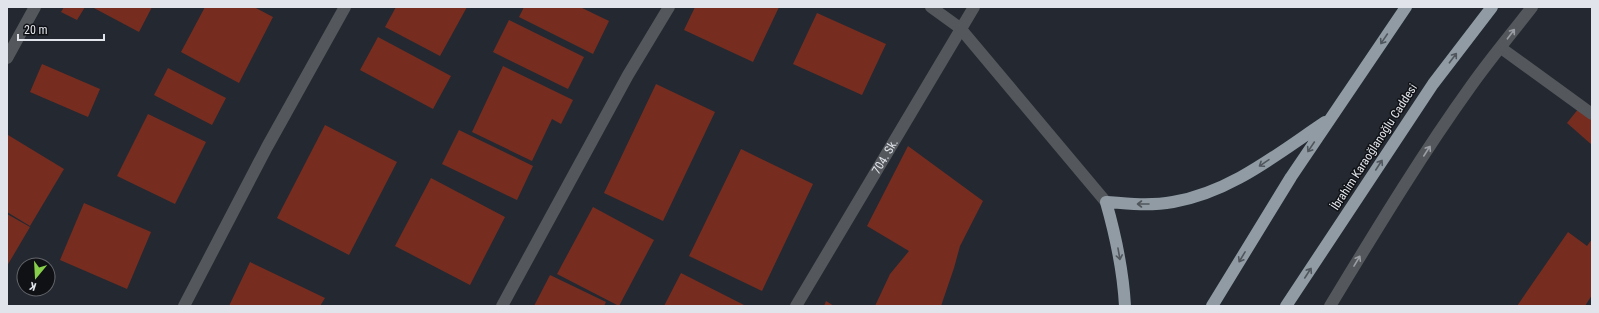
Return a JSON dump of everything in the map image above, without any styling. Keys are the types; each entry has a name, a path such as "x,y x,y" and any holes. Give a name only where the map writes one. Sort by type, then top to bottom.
{"highway":[{"path":"1212,306 1291,176 1406,7"},
{"name":"İbrahim Karaoğlanoğlu Caddesi","path":"1286,306 1433,84 1492,7"},
{"path":"1125,306 1123,278 1117,242 1106,202 1144,205 1173,202 1210,192 1245,176 1330,118"}],"street":[{"path":"7,58 35,7"},
{"path":"502,306 628,75 669,7"},
{"path":"931,7 960,28 1106,202"},
{"name":"704. Sk.","path":"796,306 960,28 974,7"},
{"path":"1330,306 1434,139 1471,85 1532,7"},
{"path":"184,306 267,147 343,8"},
{"path":"1501,48 1592,114"}],"building":[{"path":"64,7 85,7 77,20 61,12"},
{"path":"92,7 152,7 139,32"},
{"path":"205,7 254,7 273,17 239,83 181,52"},
{"path":"396,7 467,7 440,56 385,27"},
{"path":"524,7 580,7 609,21 593,54 519,17"},
{"path":"695,7 779,7 753,62 684,30"},
{"path":"817,13 886,44 862,95 793,64"},
{"path":"509,20 584,57 568,89 493,52"},
{"path":"378,37 451,76 433,109 360,70"},
{"path":"42,64 100,89 88,117 30,92"},
{"path":"503,66 573,100 561,124 552,119 532,161 472,132"},
{"path":"168,68 226,98 212,125 154,95"},
{"path":"656,84 715,112 663,221 604,193"},
{"path":"1579,108 1592,119 1592,145 1567,123"},
{"path":"148,114 206,142 175,204 117,176"},
{"path":"325,125 397,162 349,255 277,218"},
{"path":"459,130 533,166 517,200 442,164"},
{"path":"8,135 64,169 30,226 7,212"},
{"path":"908,146 983,201 960,246 941,306 875,306 890,274 909,251 867,226"},
{"path":"741,149 813,184 762,291 689,256"},
{"path":"431,178 505,217 470,285 395,246"},
{"path":"84,203 151,232 127,289 60,260"},
{"path":"593,207 654,240 619,306 557,274"},
{"path":"7,214 30,227 7,266"},
{"path":"1568,232 1587,246 1592,239 1592,295 1585,306 1517,306"},
{"path":"250,262 325,298 320,306 229,306"},
{"path":"681,273 746,306 664,306"},
{"path":"550,275 606,302 604,306 534,306"},
{"path":"826,301 834,306 824,306"}]}
